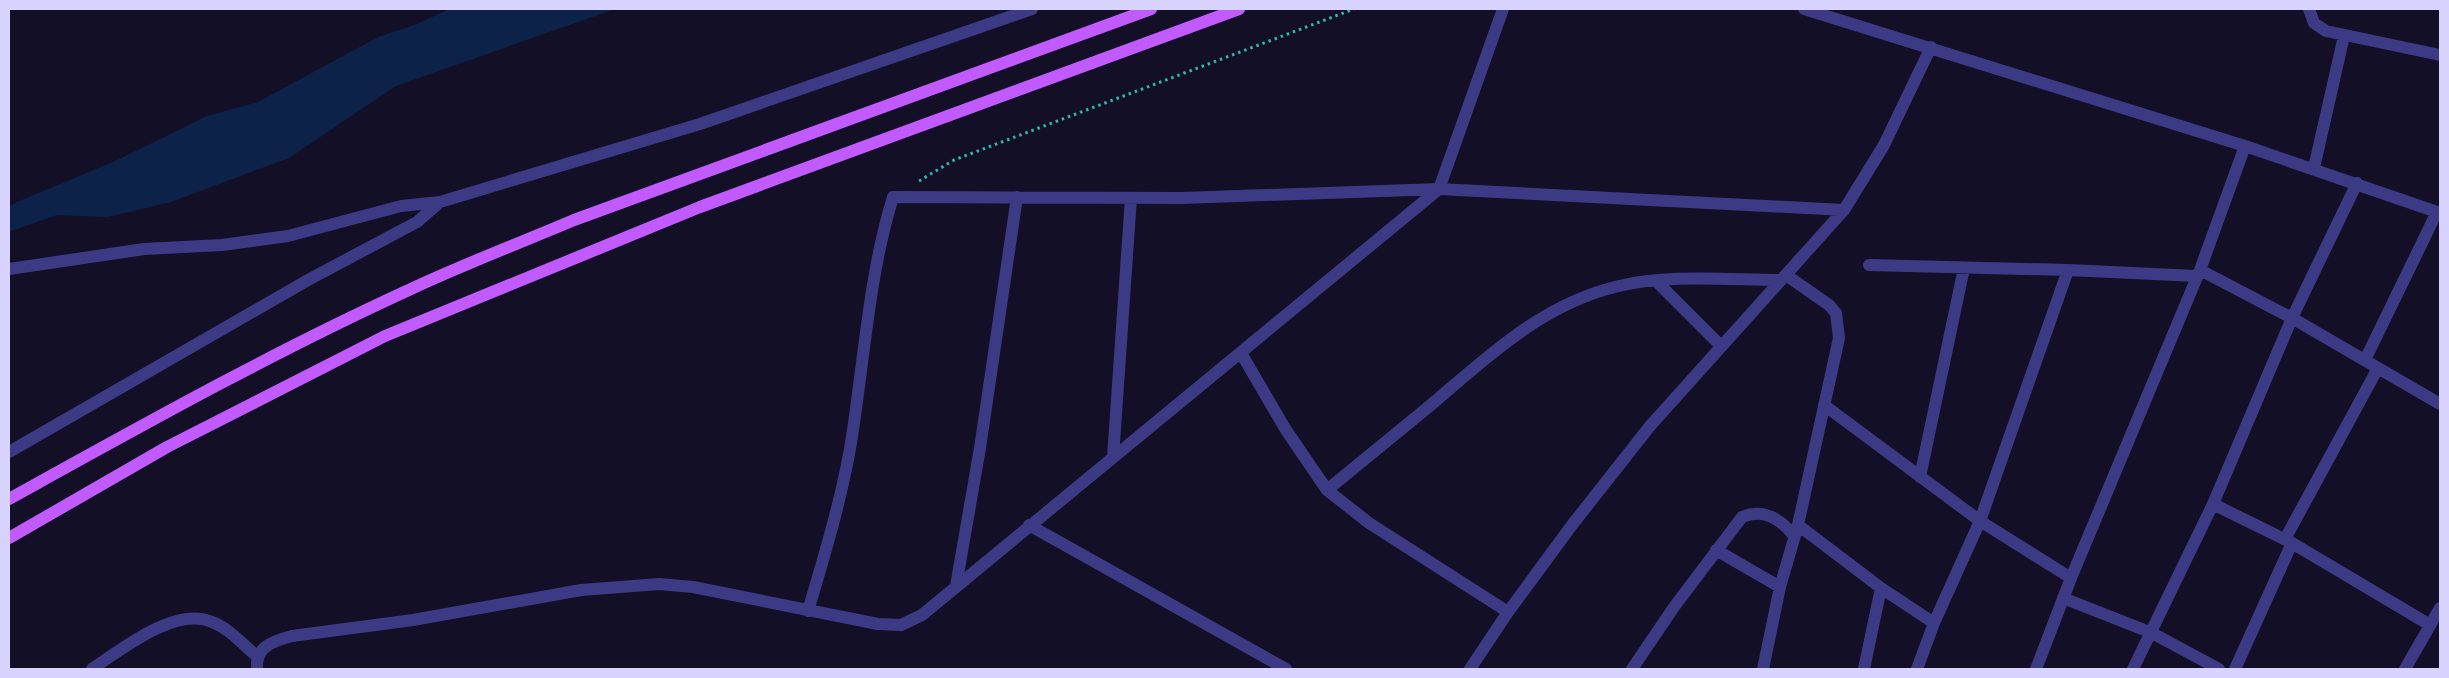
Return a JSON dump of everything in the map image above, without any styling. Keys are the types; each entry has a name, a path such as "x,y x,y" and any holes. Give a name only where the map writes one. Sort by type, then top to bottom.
{"main road":[{"path":"9,499 154,418 304,341 411,289 464,266 574,220 1151,9"},
{"path":"9,538 167,447 385,336 700,207 1239,9"}],"street":[{"path":"9,269 144,250 222,246 288,236 395,207 440,202 700,124 1032,9"},
{"path":"92,669 137,640 172,623 196,617 214,622 257,663 268,645 292,636 413,620 607,587 675,585 878,624 901,624 922,615 1439,189 1503,9"},
{"path":"1804,9 1931,47 2314,168 2439,213 2365,360"},
{"path":"2309,9 2310,16 2318,27 2344,36 2440,55"},
{"path":"2314,168 2344,36"},
{"path":"1470,669 1508,612 1572,525 1650,426 1844,210 1884,145 1931,47"},
{"path":"2036,669 2071,578 2199,273 2245,146"},
{"path":"2133,669 2213,504 2292,318 2357,183"},
{"path":"808,611 833,530 850,450 874,281 893,197 1192,198 1439,189 1844,210"},
{"path":"956,586 980,448 1017,197"},
{"path":"1113,457 1131,198"},
{"path":"9,452 308,280 417,222 440,202"},
{"path":"1870,265 2199,273 2292,318 2440,404"},
{"path":"1920,477 1964,268"},
{"path":"1917,669 1934,623 1980,521 2068,270"},
{"path":"1327,490 1505,342 1537,320 1586,296 1619,286 1656,281 1783,277 1820,297 1836,313 1839,338 1796,530 1780,587 1763,669"},
{"path":"1656,281 1721,346"},
{"path":"1241,353 1286,430 1327,490 1369,523 1508,612"},
{"path":"2236,669 2288,541 2378,368"},
{"path":"1824,405 1980,521 2071,578"},
{"path":"2213,504 2288,541 2430,625"},
{"path":"1632,669 1733,527 1742,517 1750,514 1778,519 1934,623"},
{"path":"1029,525 1286,669"},
{"path":"1716,550 1780,587"},
{"path":"1864,669 1881,588"},
{"path":"2064,598 2152,633 2219,669"},
{"path":"2405,669 2440,608"}],"path":[{"path":"916,183 954,160 1354,9"}],"water":[{"path":"449,9 615,9 396,86 289,158 171,202 108,217 57,215 9,232 9,207 17,202 113,162 207,116 258,102 378,37 417,24"}]}
